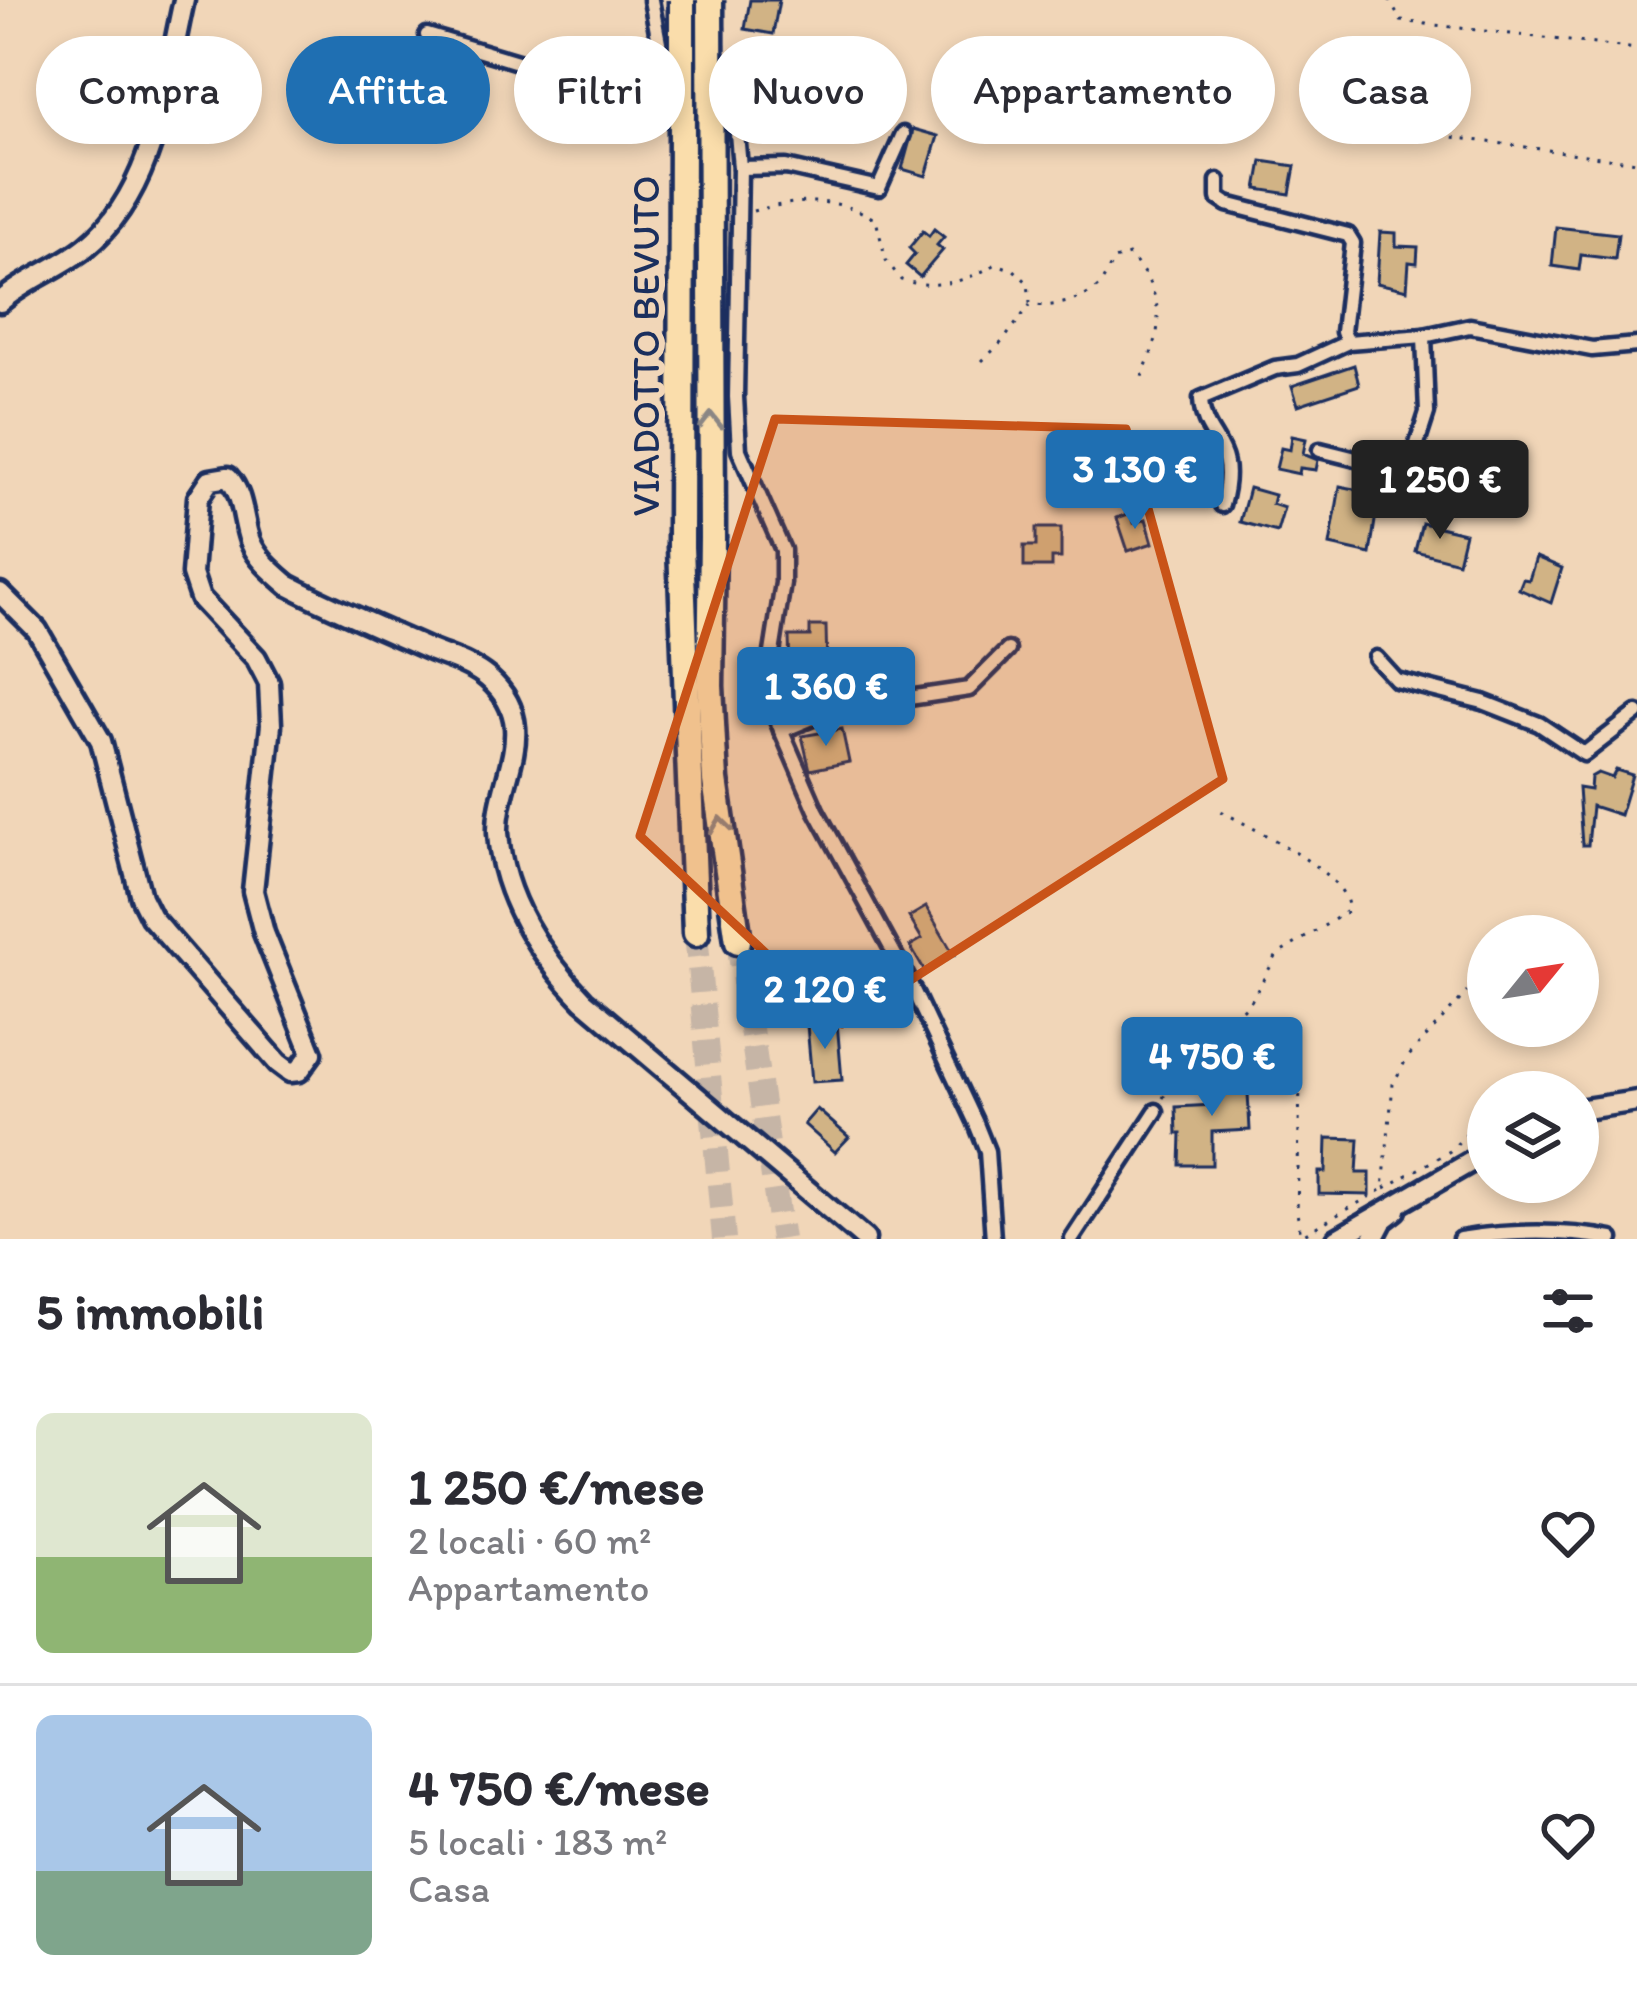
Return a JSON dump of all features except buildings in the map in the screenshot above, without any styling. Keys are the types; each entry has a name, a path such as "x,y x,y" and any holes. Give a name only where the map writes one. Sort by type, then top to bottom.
{"highway":[{"name":"VIADOTTO BEVUTO","path":"682,0 681,547 696,933"},
{"name":"VIADOTTO BEVUTO","path":"710,0 710,686 715,780 738,941"}],"main road":[{"path":"0,302 85,248 125,204 152,143 184,0"},
{"path":"0,593 37,630 101,741 151,917 278,1063 290,1072 299,1071 312,1053 264,933 253,891 271,725 269,683 256,658 200,598 192,574 198,498 210,480 229,477 240,496 251,544 288,585 471,668 500,691 516,738 500,812 502,854 520,909 553,969 584,1001 865,1239"},
{"path":"1599,1107 1637,1101"},
{"path":"1336,1239 1467,1164"},
{"path":"1382,1237 1383,1220 1424,1189"},
{"path":"1354,1239 1368,1218"}],"street":[{"path":"651,0 662,58 709,100"},
{"path":"427,35 551,71 709,100"},
{"path":"738,144 736,398 740,450 783,550 783,583 768,678 772,709 817,809 908,977 981,1136 991,1177 993,1239"},
{"path":"740,168 786,167 879,188 899,144"},
{"path":"1218,181 1218,198 1227,204 1348,236 1353,243 1343,332 1348,342"},
{"path":"1222,506 1227,487 1226,451 1201,412 1201,399 1275,368 1298,365 1348,342 1424,336 1470,326 1592,349 1637,345"},
{"path":"1320,450 1408,472 1427,413 1424,336"},
{"path":"782,730 835,709 969,689 1008,650"},
{"path":"1376,658 1396,680 1502,709 1539,724 1584,754 1637,713"},
{"path":"1072,1239 1156,1111"},
{"path":"1460,1239 1501,1232 1556,1232 1612,1239"}],"path":[{"path":"1389,0 1401,21 1637,50"},
{"path":"1471,140 1637,162"},
{"path":"740,215 793,202 849,207 876,220 886,260 901,280 934,286 968,280 995,264 1014,270 1028,283 1030,303 1023,318 982,361"},
{"path":"1030,303 1050,308 1098,288 1114,260 1129,255 1147,272 1158,306 1156,341 1144,361 1140,385"},
{"path":"1156,1111 1178,1071 1250,1003 1276,956 1348,910 1342,887 1316,866 1221,811"},
{"path":"1383,1190 1393,1084 1407,1058 1467,992"},
{"path":"1300,1083 1298,1237 1450,1150 1467,1133"}],"highlighted area":[{"path":"775,419 1126,429 1223,779 842,1024 640,836"}],"tunnel":[{"path":"696,933 724,1239"},
{"path":"738,941 782,1239"}]}
